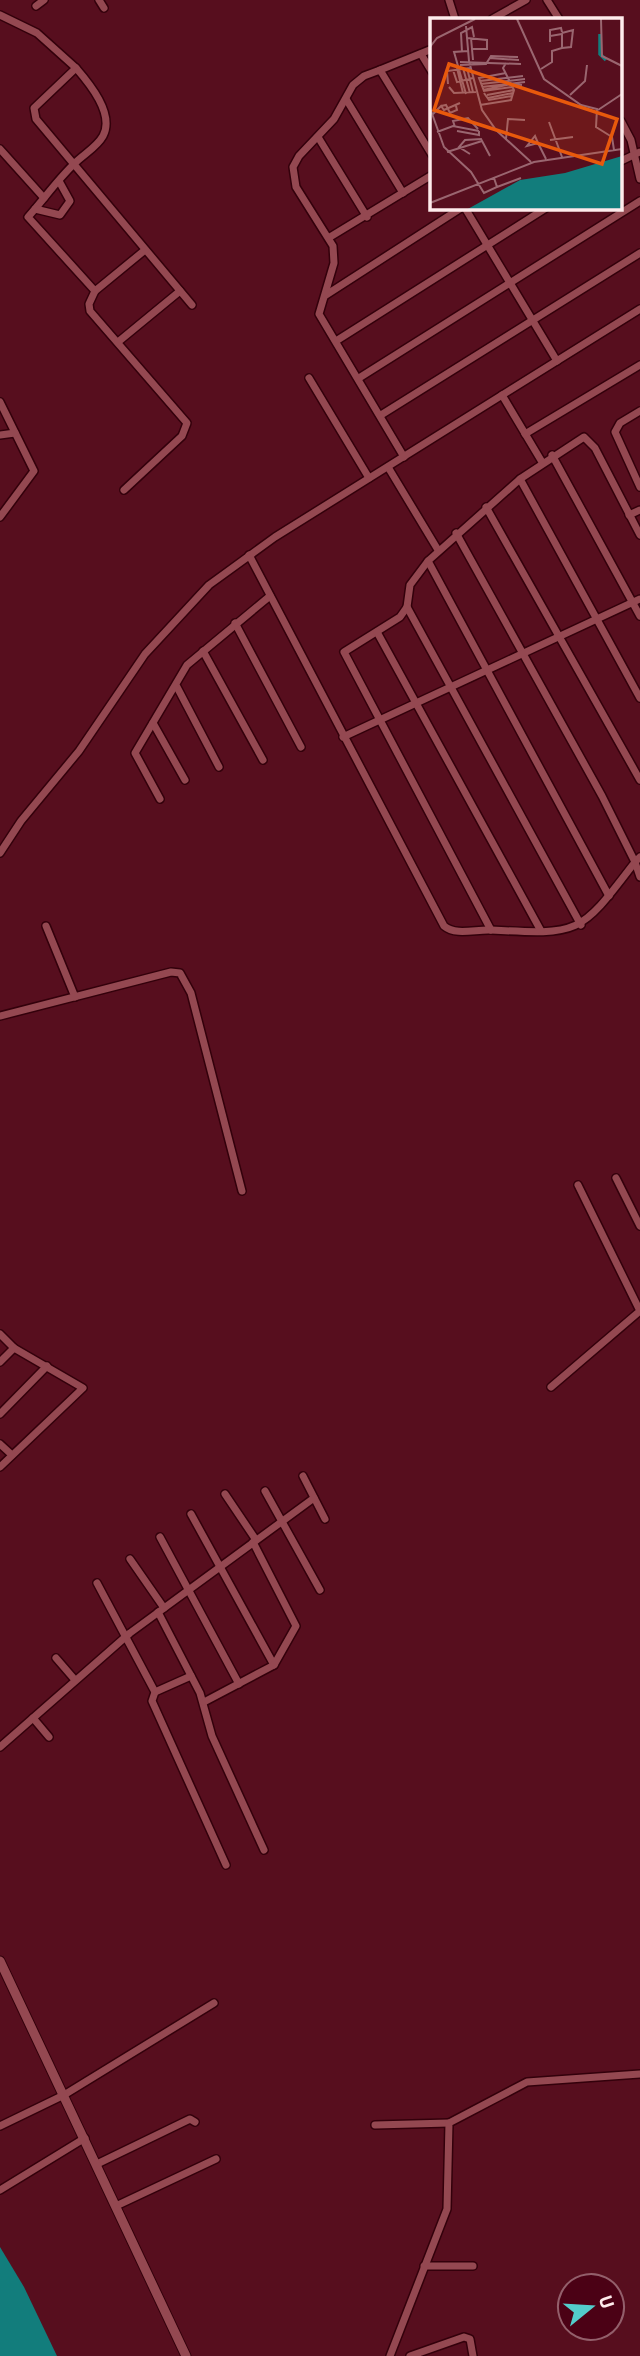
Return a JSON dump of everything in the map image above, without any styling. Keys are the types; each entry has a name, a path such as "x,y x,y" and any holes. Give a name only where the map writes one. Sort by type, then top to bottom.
{"street":[{"path":"36,6 44,0"},
{"path":"99,0 104,8"},
{"path":"449,0 456,18"},
{"path":"503,17 515,3 526,0"},
{"path":"0,15 37,33 76,68 95,92 106,121 103,136 74,164 28,217 95,291"},
{"path":"404,457 319,314 334,263 330,237 293,181 296,161 318,137 359,79 430,50"},
{"path":"421,54 430,69"},
{"path":"76,68 39,101 34,113 48,136 192,305"},
{"path":"380,70 430,152"},
{"path":"346,99 403,194"},
{"path":"622,123 636,153 640,179"},
{"path":"318,137 367,217"},
{"path":"0,149 44,198"},
{"path":"330,237 430,176"},
{"path":"35,209 60,215 70,201 59,181"},
{"path":"359,378 640,201"},
{"path":"325,296 460,210"},
{"path":"464,210 557,361"},
{"path":"336,341 544,210"},
{"path":"124,490 182,436 187,423 90,311 89,304 95,291 145,250"},
{"path":"381,415 640,253"},
{"path":"118,342 180,291"},
{"path":"0,853 21,821 79,751 160,636 202,592 249,555 640,309"},
{"path":"525,434 640,365"},
{"path":"309,378 369,478"},
{"path":"502,396 542,462"},
{"path":"0,402 33,473 0,517"},
{"path":"640,411 620,423 615,432 640,486"},
{"path":"0,435 15,433"},
{"path":"491,930 382,719 344,652 400,617 407,607 410,585 428,561 456,533 542,462 580,438 589,440 640,535"},
{"path":"552,455 636,601 640,616"},
{"path":"388,467 438,550"},
{"path":"520,479 640,698"},
{"path":"486,507 561,635 640,780"},
{"path":"629,515 640,510"},
{"path":"456,533 637,860 640,877"},
{"path":"249,555 444,926 451,931 541,931 581,925 609,896 637,860"},
{"path":"428,561 609,896"},
{"path":"160,799 135,753 177,687 187,665 270,596"},
{"path":"344,737 636,601"},
{"path":"407,607 581,925"},
{"path":"235,623 301,747"},
{"path":"377,632 541,931"},
{"path":"203,651 263,760"},
{"path":"177,687 219,767"},
{"path":"153,723 185,780"},
{"path":"46,926 75,997"},
{"path":"0,1016 171,972 184,975 242,1191"},
{"path":"616,1178 640,1226"},
{"path":"551,1387 640,1311 578,1185"},
{"path":"0,1334 15,1348 83,1388 0,1467"},
{"path":"0,1362 15,1348"},
{"path":"0,1414 47,1366"},
{"path":"0,1444 12,1455"},
{"path":"303,1476 325,1519"},
{"path":"264,1491 320,1590"},
{"path":"204,1702 274,1665 296,1623 255,1541 225,1494"},
{"path":"0,1747 126,1636 314,1498"},
{"path":"191,1514 222,1565 274,1665"},
{"path":"160,1537 239,1684"},
{"path":"130,1559 161,1610 204,1702 212,1736 264,1850"},
{"path":"97,1583 155,1692 152,1701 226,1865"},
{"path":"56,1658 75,1680"},
{"path":"155,1692 191,1676"},
{"path":"33,1717 50,1737"},
{"path":"0,1961 185,2356"},
{"path":"0,2126 64,2095 214,2003"},
{"path":"375,2125 449,2123 527,2082 640,2074"},
{"path":"97,2164 190,2119 195,2122"},
{"path":"390,2356 449,2203 446,2173 449,2123"},
{"path":"0,2190 85,2138"},
{"path":"116,2206 216,2159"},
{"path":"424,2266 473,2266"},
{"path":"410,2356 464,2337 470,2339 473,2356"}],"water":[{"path":"0,2247 24,2287 57,2356 0,2356"}]}
